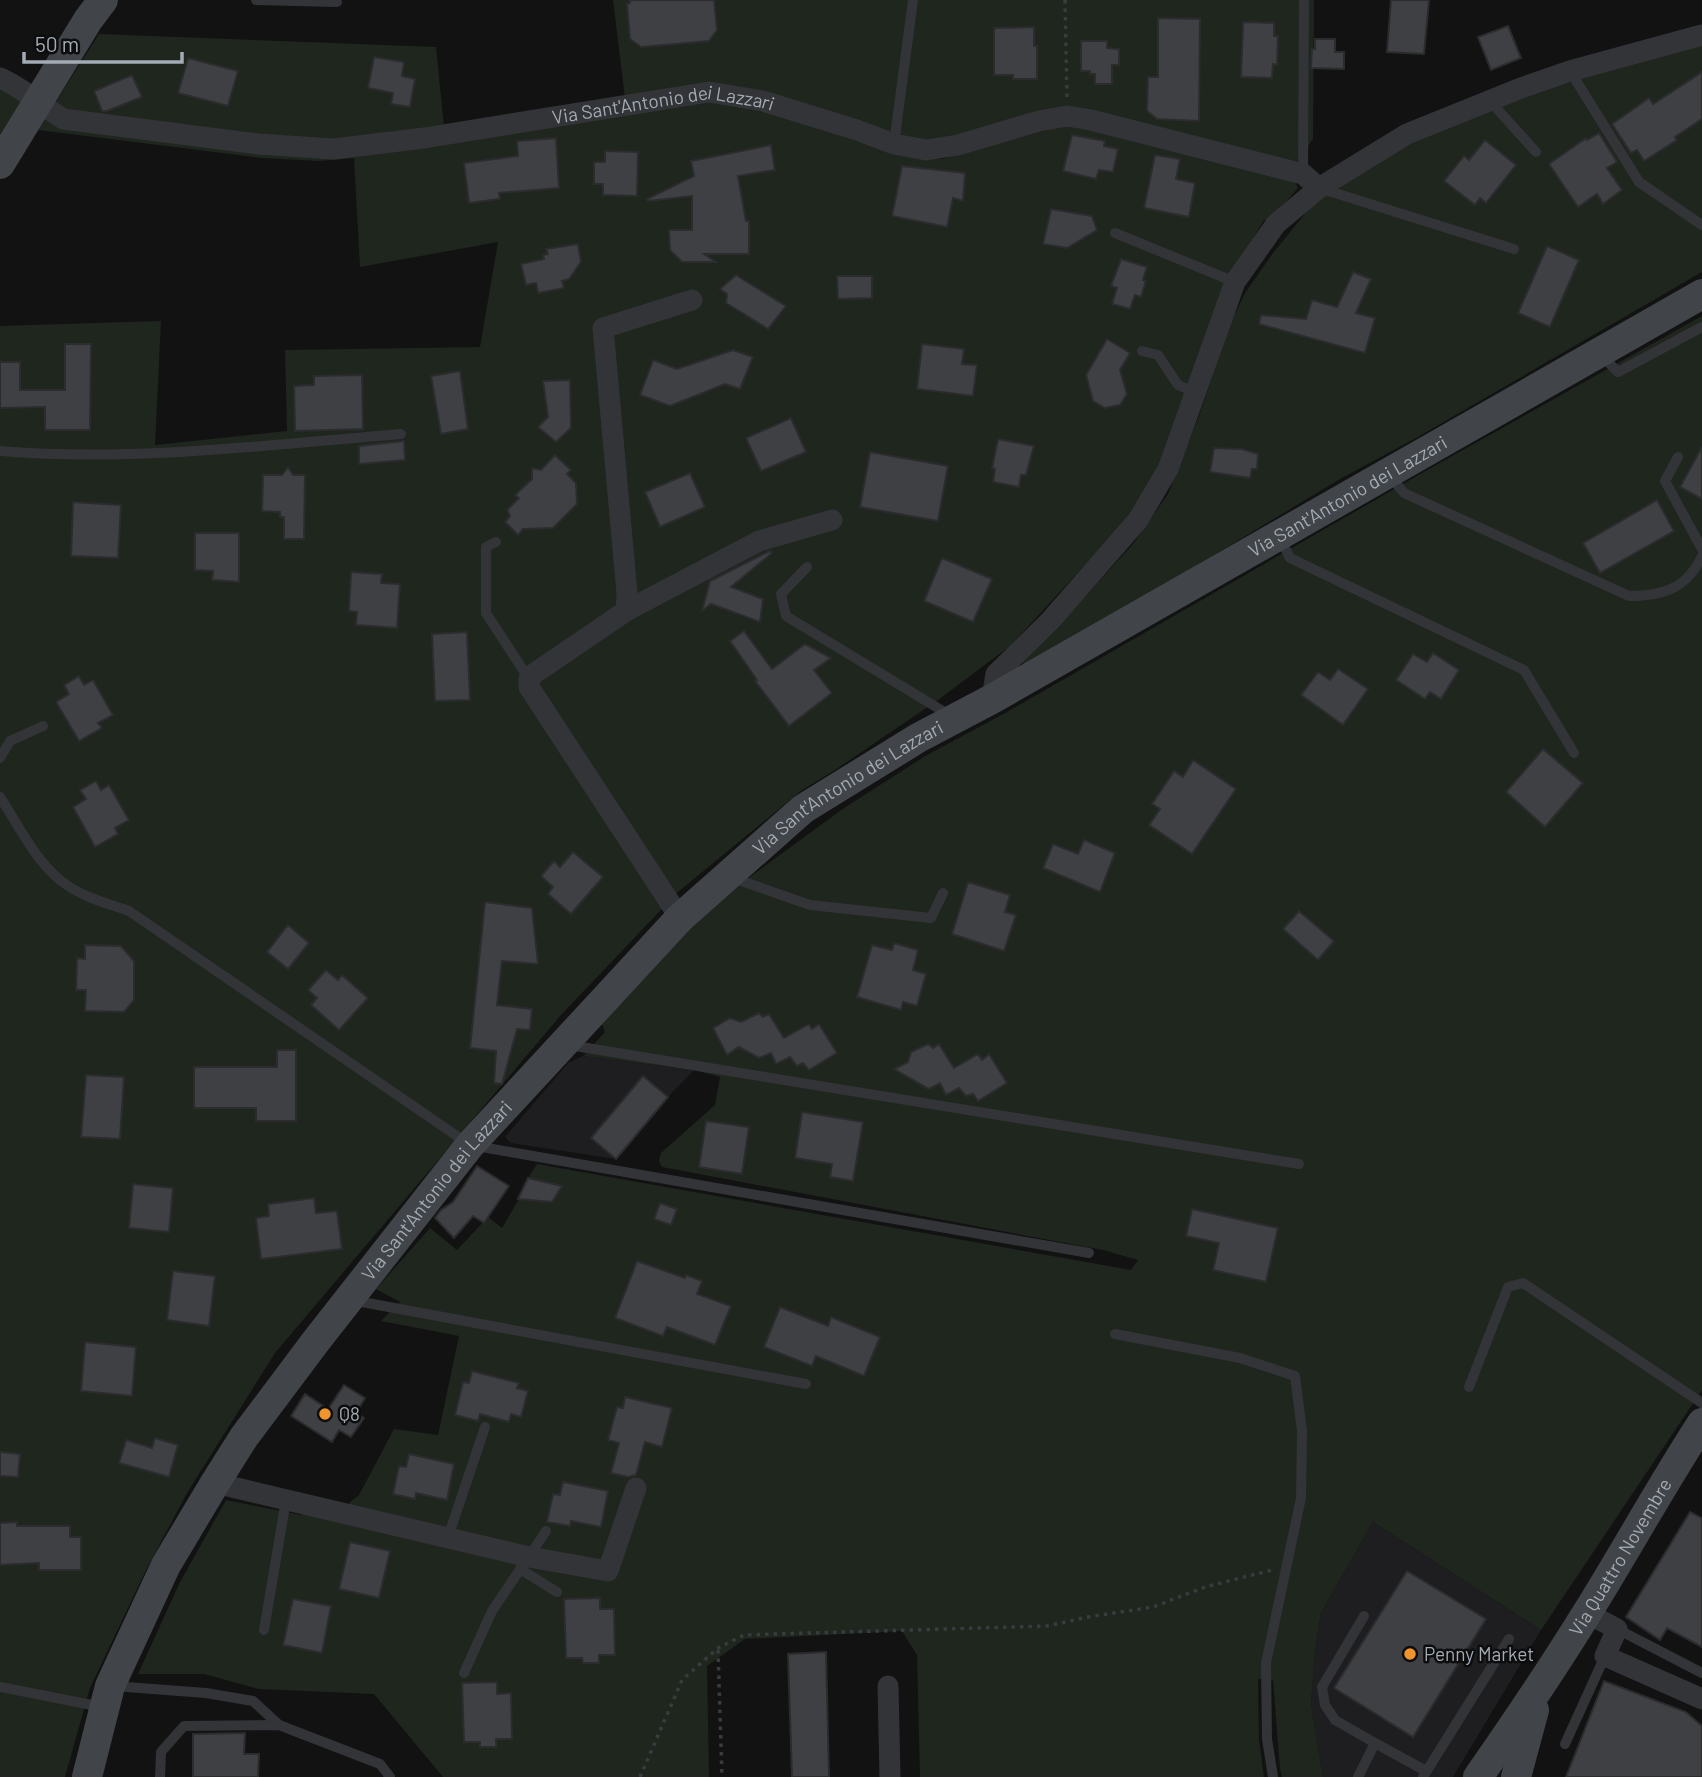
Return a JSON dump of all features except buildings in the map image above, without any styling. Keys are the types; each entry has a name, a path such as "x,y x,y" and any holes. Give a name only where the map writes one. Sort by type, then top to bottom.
{"street":[{"path":"0,164 20,128 103,0"},
{"path":"992,699 996,674 1050,621 1138,520 1168,469 1236,282 1276,224 1319,188 1407,134 1570,71 1702,35"},
{"name":"Via Sant'Antonio dei Lazzari","path":"0,78 19,86 38,103 63,119 258,144 334,149 424,138 709,92 763,102 858,130 894,144 926,150 958,145 1039,121 1067,116 1303,174 1319,188"},
{"name":"Via Sant'Antonio dei Lazzari","path":"87,1777 107,1697 166,1565 244,1437 470,1145 680,918 803,809 954,718 992,699 1702,294"},
{"path":"626,611 627,593 603,328 692,300"},
{"path":"680,918 529,687 529,679 626,611 758,541 832,520"},
{"name":"Via Quattro Novembre","path":"1478,1777 1539,1689 1702,1423"},
{"path":"215,1483 448,1537 525,1563 608,1571 636,1488"},
{"path":"1587,1613 1617,1629 1605,1656 1702,1699"},
{"path":"888,1686 890,1777"},
{"name":"Via Quattro Novembre","path":"1516,1777 1539,1689"}],"lane":[{"path":"256,0 337,2"},
{"path":"894,144 913,0"},
{"path":"1303,174 1304,0"},
{"path":"1570,71 1639,182 1702,225"},
{"path":"1490,101 1536,152"},
{"path":"1319,188 1514,249"},
{"path":"1115,233 1236,282"},
{"path":"1600,353 1618,372 1702,327"},
{"path":"1142,351 1158,355 1178,385 1195,392"},
{"path":"0,451 58,456 163,455 401,434"},
{"path":"1678,457 1665,481 1702,549"},
{"path":"1388,473 1404,493 1629,596 1651,596 1673,589 1694,572 1702,556"},
{"path":"1279,536 1290,558 1524,670 1574,753"},
{"path":"496,542 486,547 486,613 529,679"},
{"path":"807,567 782,594 786,616 954,718"},
{"path":"0,758 10,741 43,726"},
{"path":"0,797 32,848 60,880 91,898 129,911 470,1145 1089,1252"},
{"path":"727,876 810,905 931,918 943,893"},
{"path":"563,1044 1299,1164"},
{"path":"1469,1387 1508,1287 1523,1283 1702,1404"},
{"path":"349,1300 806,1384"},
{"path":"1115,1334 1240,1358 1295,1376 1302,1431 1301,1498 1266,1663 1267,1739 1273,1777"},
{"path":"448,1537 485,1427"},
{"path":"264,1630 286,1500"},
{"path":"464,1673 492,1611 546,1531"},
{"path":"525,1563 557,1592"},
{"path":"1364,1616 1322,1687 1325,1704 1335,1720 1424,1774 1509,1639"},
{"path":"1617,1629 1702,1673"},
{"path":"1565,1744 1605,1656"},
{"path":"0,1687 107,1697 206,1693 253,1701 279,1725 380,1764 390,1777"},
{"path":"160,1777 161,1752 184,1726 279,1725"},
{"path":"1357,1777 1375,1743"}],"path":[{"path":"1065,0 1067,116"},
{"path":"640,1777 682,1680 718,1648 744,1634 1047,1626 1153,1607 1205,1587 1285,1566"},
{"path":"718,1648 722,1777"}],"shaded area":[{"path":"613,0 1314,0 1313,139 1295,164 1083,112 944,141 915,139 738,86 738,103 911,156 941,159 1060,126 1084,125 1292,177 1298,188 1270,220 1264,220 1235,269 1161,467 1131,515 1010,646 938,700 802,790 678,892 561,1015 275,1353 187,1493 146,1570 90,1688 65,1777 0,1777 0,326 161,321 155,445 287,431 285,350 480,347 498,242 360,267 354,158 319,161 261,158 38,130 99,34 436,47 444,127 625,98"},
{"path":"1702,44 1702,272 1416,438 1340,479 1028,667 1024,666 1022,661 1133,544 1168,494 1199,416 1229,326 1245,293 1313,204 1351,178 1457,121 1602,71"},
{"path":"0,85 26,99 0,144"},
{"path":"1702,316 1702,1390 1541,1630 1373,1522 1321,1613 1311,1704 1323,1777 1282,1777 1273,1680 1258,1679 1259,1739 1264,1777 920,1777 917,1655 902,1631 745,1639 707,1666 709,1777 443,1777 374,1694 259,1689 204,1674 138,1674 179,1584 226,1500 302,1515 305,1509 344,1518 350,1502 359,1495 394,1429 438,1435 459,1336 381,1321 400,1302 376,1289 430,1228 457,1250 488,1217 502,1228 519,1199 552,1201 562,1187 528,1178 537,1164 1131,1270 1138,1260 1103,1250 662,1167 659,1161 661,1153 715,1105 720,1077 694,1070 583,1056 605,1032 602,1024 670,944 713,904 844,808 927,755"},
{"path":"583,1056 694,1070 668,1097 643,1076 591,1137 616,1159 511,1143 505,1137 568,1063"},
{"path":"1373,1522 1541,1630 1453,1777 1323,1777 1311,1704 1321,1613"}],"place":[{"name":"Q8","path":"325,1414"},
{"name":"Penny Market","path":"1410,1654"}]}
